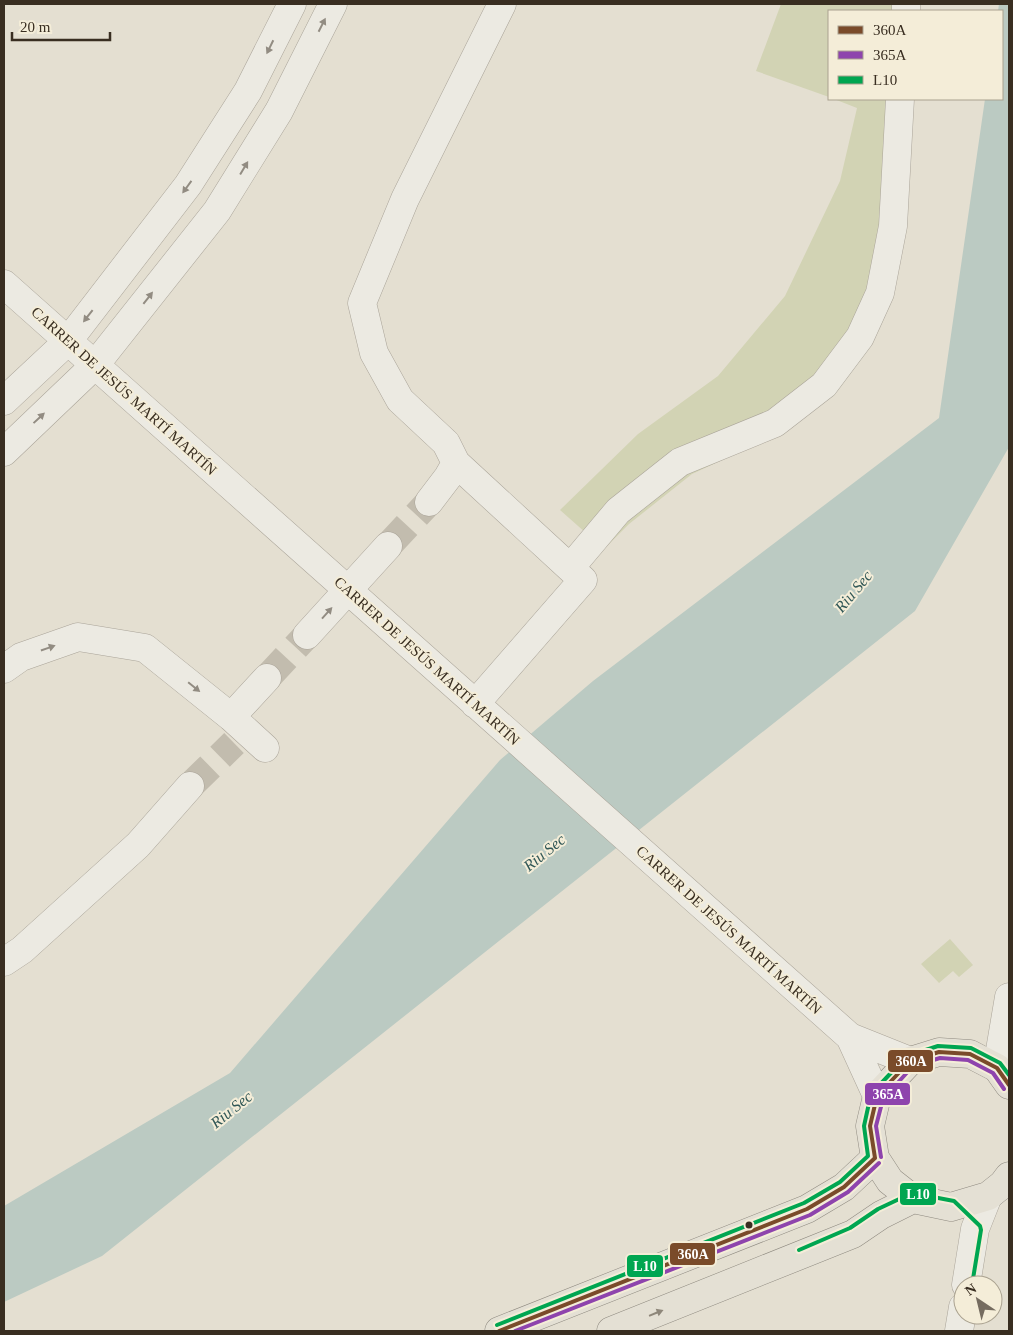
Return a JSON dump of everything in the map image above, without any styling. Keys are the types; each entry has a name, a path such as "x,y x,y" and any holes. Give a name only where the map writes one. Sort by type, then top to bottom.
{"main road":[{"path":"1003,1077 970,1054 939,1052 910,1061 877,1096 870,1126 875,1158 890,1182 913,1198 951,1207 988,1196 1003,1184 1009,1176"},
{"path":"499,1331 807,1210 844,1187 875,1158"},
{"path":"611,1331 853,1234 881,1215 913,1198"}],"street":[{"path":"4,401 68,341 188,185 248,91 292,4"},
{"path":"4,452 95,365 217,211 279,111 333,4"},
{"path":"502,4 405,199 362,303 374,354 400,400 446,443 456,463 576,574"},
{"path":"475,704 576,574 618,511 680,462 775,423 824,385 860,337 880,293 893,226 900,100"},
{"name":"CARRER DE JESÚS MARTÍ MARTÍN","path":"4,284 850,1037 910,1061"},
{"path":"428,502 448,477 456,463"},
{"path":"306,635 388,546"},
{"path":"4,668 21,658 78,637 145,648 244,735 267,678"},
{"path":"4,962 22,950 138,845 190,786"},
{"path":"1003,1077 1009,997"},
{"name":"CARRER DE JESÚS MARTÍ MARTÍN","path":"850,1037 877,1096"},
{"path":"968,1275 976,1229 988,1196"},
{"path":"951,1207 976,1229"}],"green space":[{"path":"781,4 919,4 919,10 828,10 828,97 756,71"},
{"path":"837,100 912,100 893,292 781,433 692,474 629,524 604,549 560,510 638,434 718,376 785,296 840,181 857,108"},
{"path":"950,939 973,965 959,977 953,971 939,983 921,964"}],"water":[{"name":"Riu Sec","path":"999,4 1009,4 1009,447 915,611 102,1256 4,1302 4,1206 230,1073 500,760 593,681 939,418 985,100 1003,100 1003,10 998,10"}],"tunnel":[{"path":"388,546 429,502"},
{"path":"267,678 307,635"},
{"path":"190,786 234,743"}],"transit line":[{"name":"L10","path":"497,1325 804,1203 840,1182 868,1156 864,1126 871,1094 907,1056 938,1046 971,1048 1000,1063 1009,1075"},
{"name":"360A","path":"875,1158 870,1126 877,1096 910,1061 939,1052 970,1054 997,1068 1009,1085"},
{"name":"365A","path":"881,1157 876,1126 883,1099 913,1066 940,1058 968,1060 993,1073 1004,1089"},
{"name":"360A","path":"499,1331 807,1209 844,1187 875,1158"},
{"name":"365A","path":"515,1331 810,1215 848,1192 879,1163"},
{"name":"L10","path":"799,1250 850,1228 878,1209 912,1193 954,1201 980,1226 981,1230 974,1275"}]}
